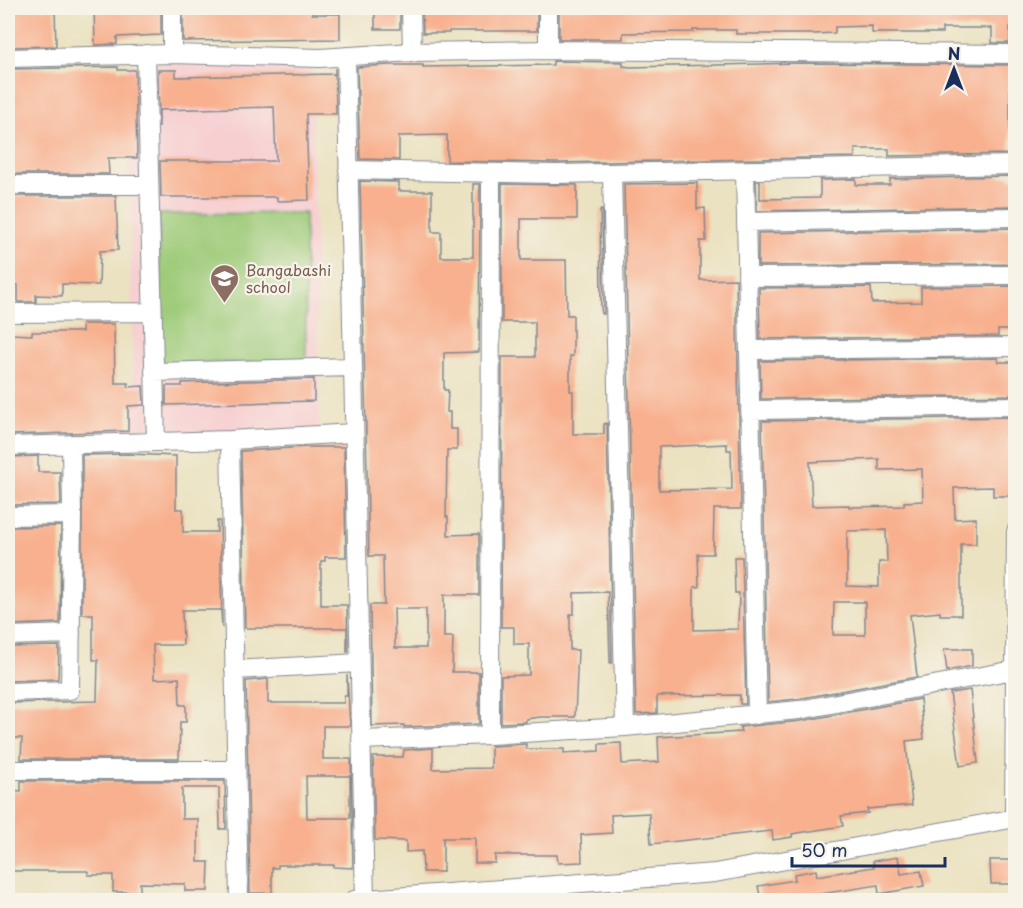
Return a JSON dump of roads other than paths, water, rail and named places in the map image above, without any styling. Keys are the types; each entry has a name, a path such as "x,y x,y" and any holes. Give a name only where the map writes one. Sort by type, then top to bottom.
{"street":[{"path":"172,8 172,54"},
{"path":"411,8 412,52"},
{"path":"548,8 548,50"},
{"path":"8,58 172,54 320,58 412,52 548,50 1016,54"},
{"path":"146,54 156,442"},
{"path":"346,56 361,740 359,900 569,893 715,873 1015,819 1016,531"},
{"path":"348,170 491,174 1016,165"},
{"path":"745,171 757,715"},
{"path":"612,173 625,727"},
{"path":"490,735 491,174"},
{"path":"8,185 149,185"},
{"path":"746,222 1016,218"},
{"path":"747,277 1016,275"},
{"path":"8,313 152,312"},
{"path":"749,350 1016,347"},
{"path":"154,372 353,367"},
{"path":"750,410 1016,406"},
{"path":"8,446 230,440 354,433"},
{"path":"230,440 239,900"},
{"path":"8,692 70,690 71,444"},
{"path":"8,516 72,515"},
{"path":"8,636 71,634"},
{"path":"234,670 359,663"},
{"path":"361,740 625,727 757,715 799,710 1014,670"},
{"path":"8,770 236,770"}],"place":[{"name":"Bangabashi school","path":"225,304"}]}
